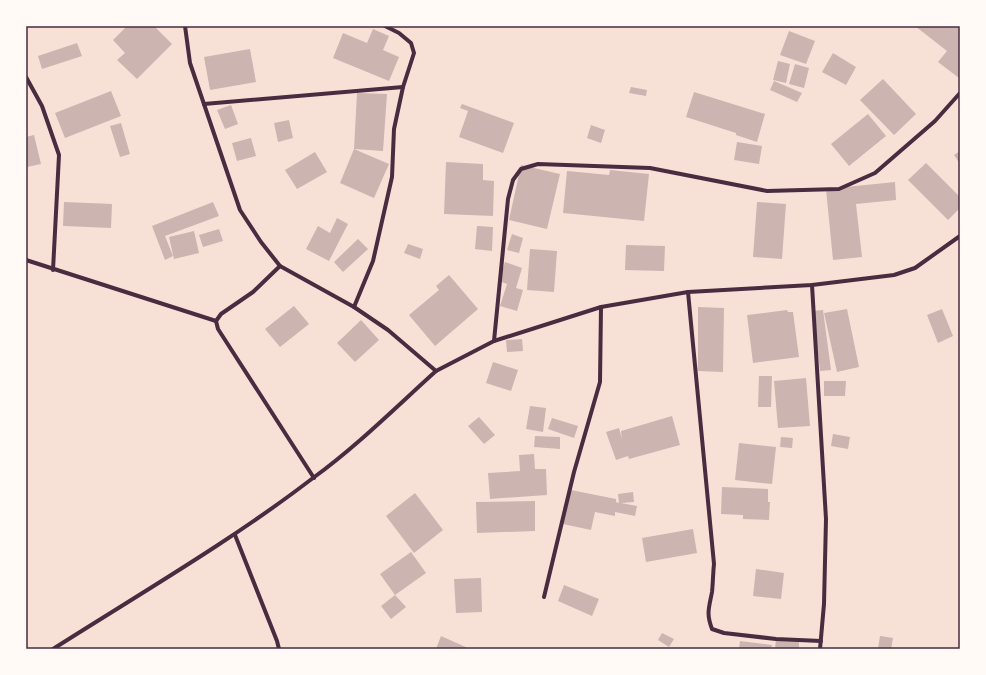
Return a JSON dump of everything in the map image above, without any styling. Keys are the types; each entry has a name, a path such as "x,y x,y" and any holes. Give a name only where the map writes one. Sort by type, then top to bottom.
{"street":[{"path":"185,26 190,63 240,210 261,242 280,266 354,307 388,330 436,371"},
{"path":"354,307 373,261 392,177 394,129 414,53 411,43 399,33 385,26"},
{"path":"26,77 42,106 59,155 53,270"},
{"path":"204,104 404,87"},
{"path":"494,341 508,199 513,180 521,169 538,164 650,168 767,191 839,189 875,173 935,121 960,93"},
{"path":"53,649 235,535 314,478 362,438 436,371 494,341 601,307 688,292 812,285 894,275 915,268 960,236"},
{"path":"26,260 53,270 216,321"},
{"path":"280,266 252,292 221,314 216,321 218,329 314,478"},
{"path":"812,285 826,519 824,604 820,649"},
{"path":"688,292 714,564 712,591 707,610 708,619 712,629 724,633 776,639 821,641"},
{"path":"544,597 574,472 600,382 601,307"},
{"path":"235,535 279,649"}],"building":[{"path":"127,26 154,26 172,44 137,79 117,60 125,53 113,40"},
{"path":"915,26 960,26 959,78 938,62 947,51"},
{"path":"373,29 389,36 383,50 399,57 389,81 333,58 343,33 367,43"},
{"path":"789,31 815,41 806,64 780,55"},
{"path":"77,43 82,56 42,69 38,56"},
{"path":"250,49 256,82 210,90 204,57"},
{"path":"833,53 856,67 846,85 822,72"},
{"path":"778,61 790,64 786,83 773,80"},
{"path":"795,64 809,68 804,88 789,84"},
{"path":"883,79 916,114 894,135 860,100"},
{"path":"774,81 802,93 797,102 770,90"},
{"path":"631,87 647,90 646,96 629,93"},
{"path":"111,91 121,116 65,138 55,113"},
{"path":"694,92 765,114 757,142 736,135 736,133 686,117"},
{"path":"357,93 387,94 383,151 354,149"},
{"path":"462,104 514,123 503,153 459,137 468,111 460,108"},
{"path":"231,105 238,124 225,129 217,110"},
{"path":"868,114 886,136 849,166 831,144"},
{"path":"289,120 293,138 278,142 274,123"},
{"path":"121,123 130,154 120,157 110,126"},
{"path":"591,125 605,130 601,143 587,138"},
{"path":"34,135 41,164 27,167 26,137"},
{"path":"251,138 256,156 237,161 232,143"},
{"path":"737,142 762,146 759,164 734,160"},
{"path":"354,149 389,164 374,198 340,183"},
{"path":"960,151 960,164 954,155"},
{"path":"315,152 327,172 297,189 285,170"},
{"path":"446,162 483,164 483,180 494,181 493,216 444,214"},
{"path":"926,163 960,197 960,208 948,220 908,180"},
{"path":"521,165 560,174 547,229 509,220"},
{"path":"610,170 649,174 644,221 563,213 567,171 609,175"},
{"path":"895,182 896,200 856,204 862,257 833,260 826,189"},
{"path":"64,202 112,204 111,228 63,226"},
{"path":"213,202 219,216 165,236 173,256 165,260 152,226"},
{"path":"757,202 786,204 782,259 753,257"},
{"path":"337,218 348,224 329,261 306,249 318,226 330,233"},
{"path":"477,226 493,227 492,251 475,249"},
{"path":"219,229 223,241 203,247 199,235"},
{"path":"194,231 199,253 174,259 169,237"},
{"path":"512,234 523,238 519,253 507,250"},
{"path":"358,239 368,249 343,272 334,262"},
{"path":"408,244 423,249 420,259 404,253"},
{"path":"626,245 665,246 664,271 625,270"},
{"path":"530,249 557,251 554,292 527,290"},
{"path":"505,262 522,268 516,288 523,290 517,311 500,306 507,284 499,281"},
{"path":"449,275 478,309 435,346 409,315 439,290 436,286"},
{"path":"294,306 309,324 280,347 265,329"},
{"path":"698,307 724,308 723,372 698,371"},
{"path":"847,309 859,367 837,372 824,313"},
{"path":"942,309 953,336 938,343 927,315"},
{"path":"787,310 788,312 793,312 799,357 753,363 747,315"},
{"path":"823,310 831,370 820,371 813,311"},
{"path":"361,320 379,340 355,362 337,343"},
{"path":"522,339 523,351 507,352 506,340"},
{"path":"493,362 518,370 511,391 486,383"},
{"path":"759,376 772,376 771,407 758,407"},
{"path":"806,378 810,426 778,428 774,381"},
{"path":"824,381 846,381 845,396 824,396"},
{"path":"530,406 546,408 543,432 526,429"},
{"path":"672,416 680,445 629,459 628,456 616,460 606,432 619,428 622,439 621,431"},
{"path":"479,417 495,435 484,444 468,426"},
{"path":"552,418 578,426 574,438 548,429"},
{"path":"833,434 850,437 848,449 831,446"},
{"path":"535,436 560,437 560,449 534,447"},
{"path":"781,437 793,438 792,448 780,447"},
{"path":"739,443 776,447 772,484 735,480"},
{"path":"534,454 535,469 546,469 547,495 490,499 488,473 520,471 519,455"},
{"path":"722,487 768,489 768,502 770,502 769,520 743,519 743,515 721,514"},
{"path":"571,490 616,499 616,502 619,503 618,494 633,492 634,502 621,503 637,506 635,516 615,512 615,516 595,512 591,530 563,524"},
{"path":"415,493 443,530 414,553 386,516"},
{"path":"535,501 535,531 477,533 476,502"},
{"path":"693,529 697,553 646,562 642,538"},
{"path":"411,552 426,573 395,595 380,574"},
{"path":"756,569 784,573 781,599 753,596"},
{"path":"481,578 482,612 456,613 454,579"},
{"path":"564,585 599,599 592,616 558,601"},
{"path":"395,595 406,607 391,619 381,606"},
{"path":"662,633 674,639 669,647 658,640"},
{"path":"441,636 470,649 436,649"},
{"path":"880,636 893,638 891,649 878,649"},
{"path":"776,639 799,640 799,649 775,649"},
{"path":"740,641 772,645 771,649 739,649"}]}
